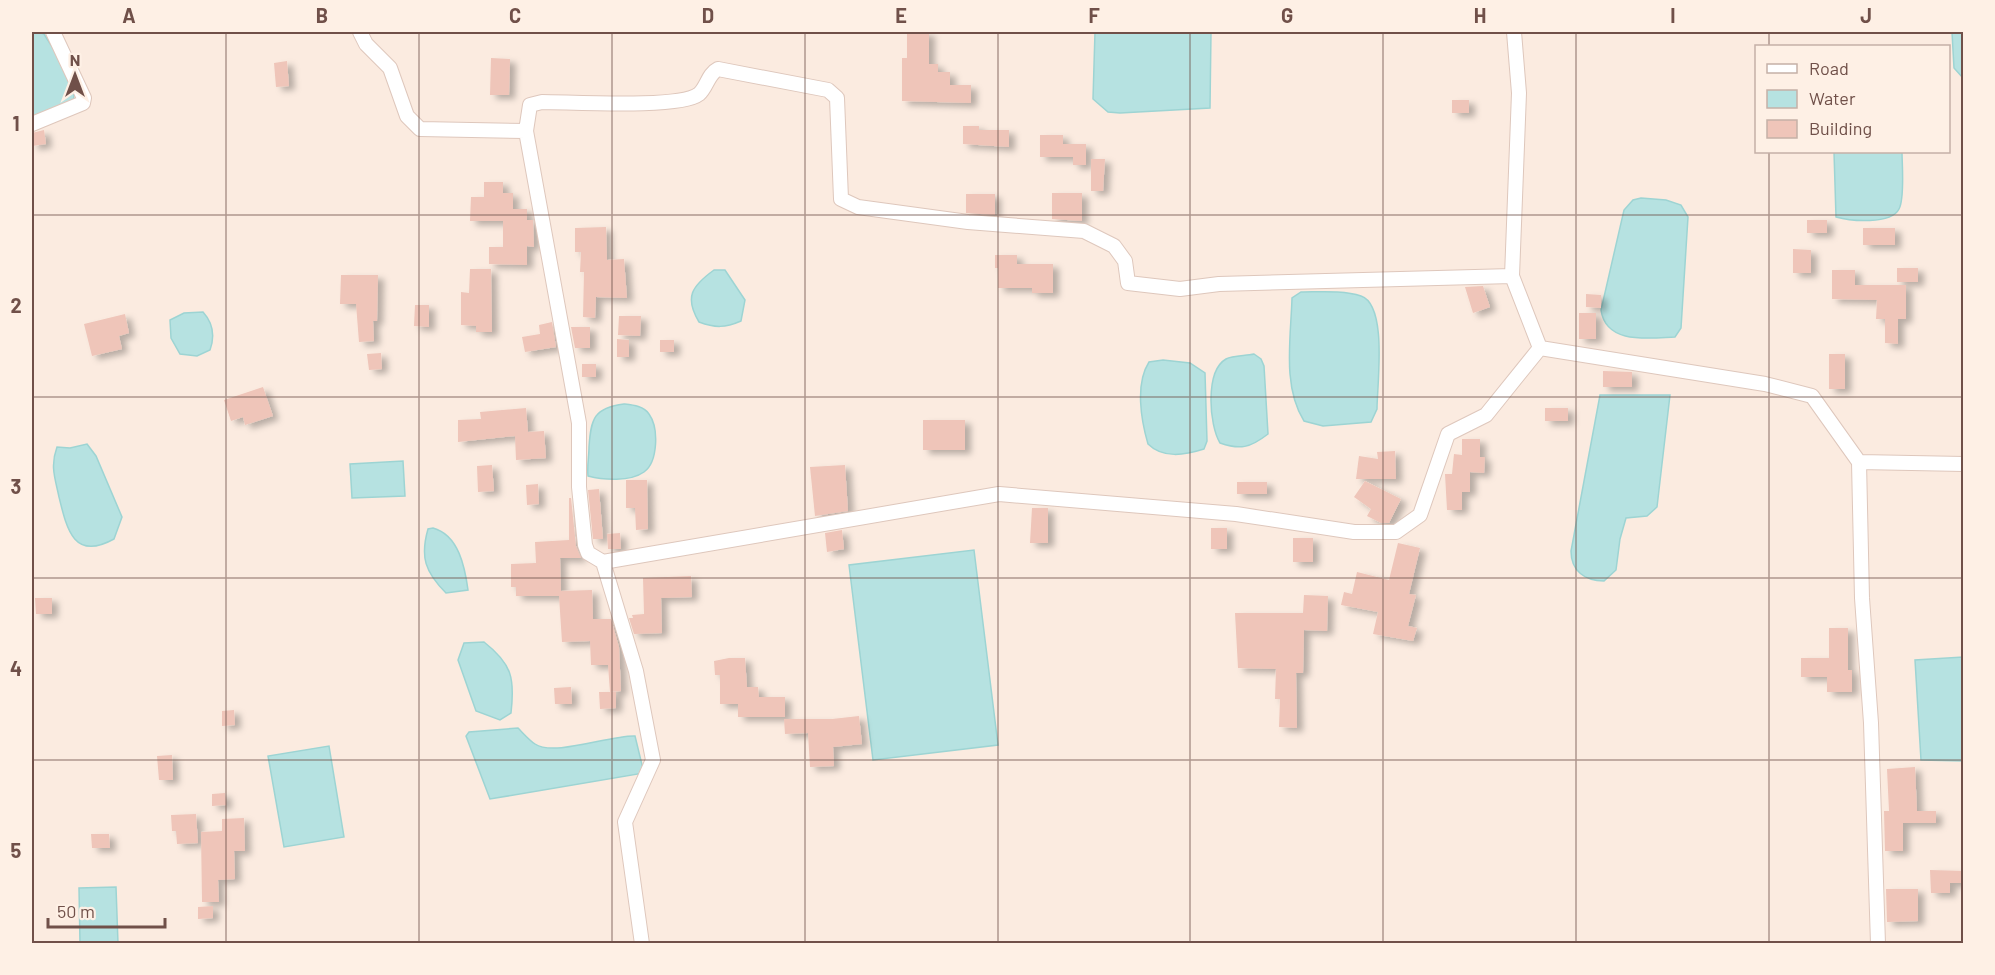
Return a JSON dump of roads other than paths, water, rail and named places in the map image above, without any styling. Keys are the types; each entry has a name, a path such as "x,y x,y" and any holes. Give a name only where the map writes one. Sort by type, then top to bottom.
{"street":[{"path":"32,124 83,104 84,98 53,32"},
{"path":"360,32 366,44 390,68 407,116 420,129 526,131"},
{"path":"1514,32 1519,93 1512,276 1540,348"},
{"path":"1512,276 1219,284 1180,289 1128,283 1125,261 1114,246 1084,231 968,222 858,207 841,199 837,98 828,90 807,84 718,69 713,71 700,94 687,100 640,103 542,102 530,105 527,114 526,131 579,423 579,487 585,545 588,553 603,562 999,494 1236,514 1354,532 1396,532 1420,515 1448,434 1486,415 1540,348"},
{"path":"1540,348 1765,384 1812,396 1859,462 1862,598 1871,723 1878,944"},
{"path":"1859,462 1964,464"},
{"path":"603,562 633,659 653,760 625,822 642,944"}],"water":[{"path":"1095,32 1211,32 1210,108 1108,112 1093,99"},
{"path":"1952,32 1963,32 1963,78 1954,68"},
{"path":"32,33 44,34 65,66 73,84 74,93 73,102 32,121"},
{"path":"1834,153 1902,153 1902,197 1895,214 1888,218 1870,221 1836,217"},
{"path":"1641,198 1666,200 1681,205 1688,217 1681,328 1675,337 1641,338 1620,334 1611,329 1601,310 1624,210 1633,200"},
{"path":"714,270 725,270 745,300 741,321 730,325 710,325 699,322 694,313 691,299 693,293 700,281"},
{"path":"1301,292 1347,293 1361,296 1369,302 1375,314 1379,347 1377,409 1371,422 1323,426 1304,421 1293,392 1289,361 1292,298"},
{"path":"203,312 212,330 210,350 197,356 180,354 171,338 170,320 184,313"},
{"path":"1254,354 1261,359 1264,366 1268,434 1250,445 1233,447 1220,443 1216,435 1212,412 1212,386 1219,365 1226,359"},
{"path":"1163,360 1190,363 1205,373 1207,441 1204,449 1182,454 1167,454 1148,444 1143,424 1142,381 1149,362"},
{"path":"1600,395 1670,395 1657,507 1647,516 1626,518 1620,539 1616,570 1604,581 1597,581 1580,574 1573,564 1571,551"},
{"path":"624,404 644,409 652,420 656,444 649,467 638,475 624,479 588,476 591,429 596,416 606,408"},
{"path":"87,444 96,456 122,517 114,539 100,545 90,546 74,539 69,531 59,497 54,466 57,447 70,448"},
{"path":"403,461 405,496 352,498 350,464"},
{"path":"433,528 442,532 455,545 465,572 468,590 446,593 429,571 424,548 428,529"},
{"path":"974,550 998,745 873,760 849,565"},
{"path":"484,642 501,657 512,681 511,713 500,720 476,711 458,660 464,643"},
{"path":"1963,657 1963,761 1921,760 1915,660"},
{"path":"518,728 535,744 555,748 635,736 644,773 490,799 466,736 469,732"},
{"path":"329,746 344,837 284,847 268,756"},
{"path":"116,887 118,943 80,943 79,888"}]}
